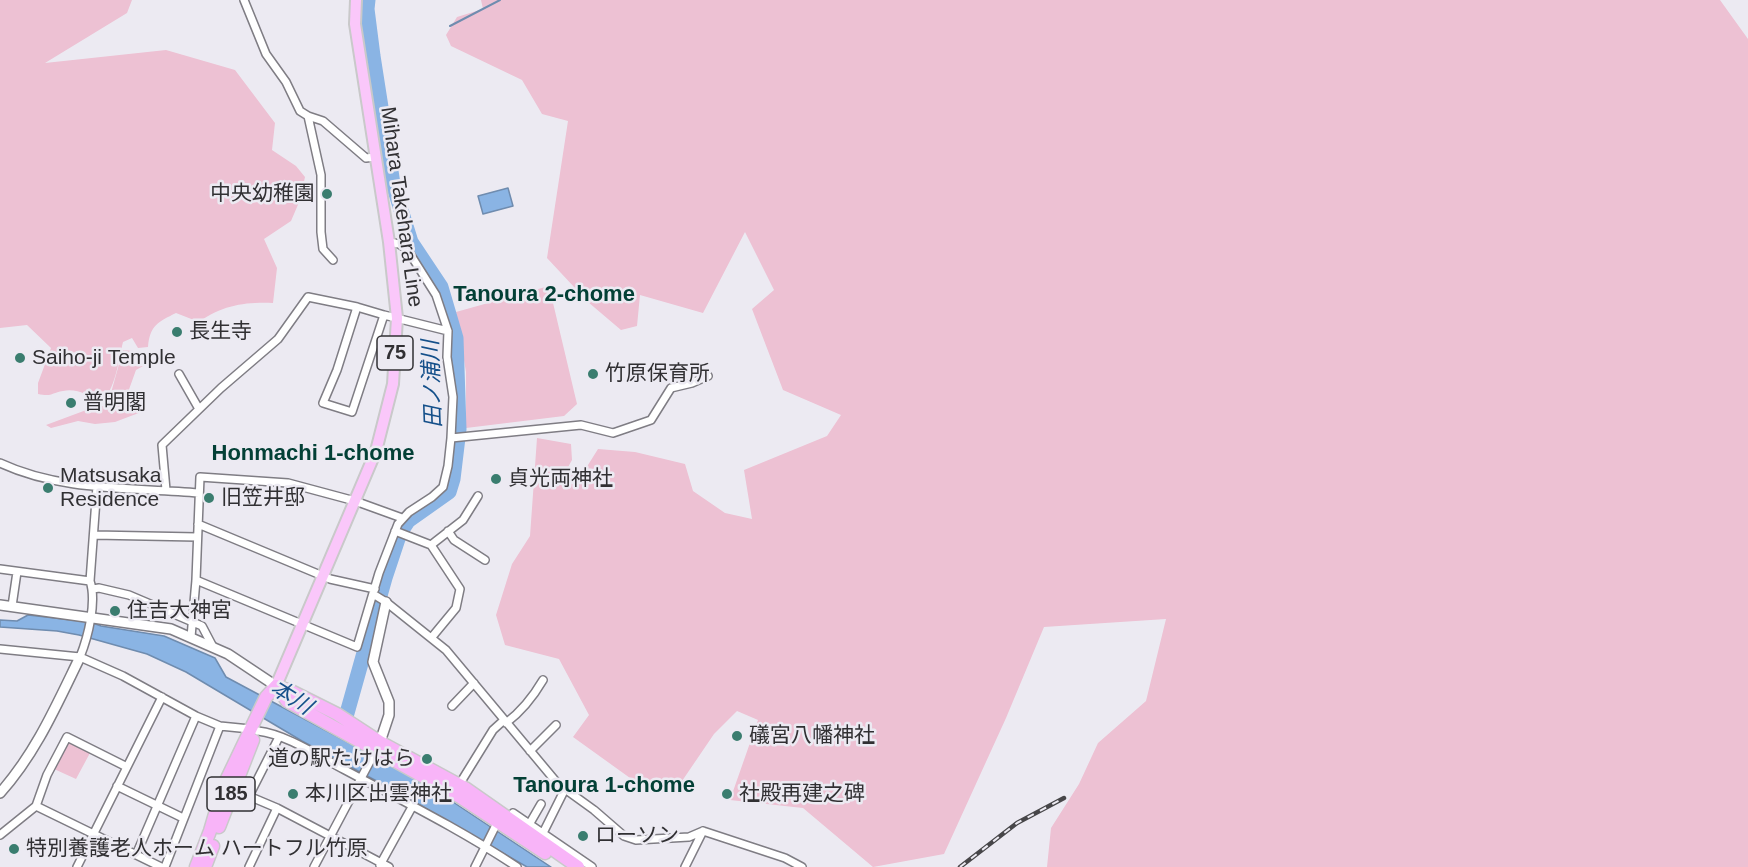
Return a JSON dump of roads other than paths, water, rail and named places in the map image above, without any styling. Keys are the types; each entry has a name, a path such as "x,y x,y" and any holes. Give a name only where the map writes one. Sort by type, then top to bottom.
{"highway":[{"path":"276,686 291,691 376,749 540,840 578,867"},
{"name":"185","path":"196,867 228,788 276,686"},
{"path":"376,749 459,785 502,819"},
{"name":"185","path":"205,867 228,788"},
{"path":"540,840 566,867"}],"main road":[{"name":"Mihara Takehara Line","path":"276,686 376,451 393,384 397,318 388,242 355,24 356,0"}],"street":[{"path":"244,0 266,54 286,82 300,111 323,121 366,158 375,156"},
{"path":"308,116 321,175 323,249 333,260"},
{"path":"196,580 357,647 395,531 402,518 443,487 456,438 447,357 448,332 436,295 407,249 399,244 388,242"},
{"path":"166,490 162,445 199,409 279,339 308,297 357,307 448,332"},
{"path":"357,307 338,370 323,403 352,412 384,315"},
{"path":"179,374 199,409"},
{"path":"456,438 580,425 613,433 651,420 671,388 708,376"},
{"path":"0,463 21,472 54,481 199,493"},
{"path":"191,637 200,477 288,483 355,501 402,518"},
{"path":"0,793 29,755 45,728 87,640 97,486"},
{"path":"431,545 463,520 478,496"},
{"path":"198,524 322,575 374,593 385,601 446,650 558,784 624,836 636,840 689,837 703,831 785,858 802,867"},
{"path":"395,531 431,545 460,589 456,608 432,637"},
{"path":"448,531 454,540 485,560"},
{"path":"94,535 197,537"},
{"path":"0,569 91,585 129,595 202,626 212,645"},
{"path":"12,606 17,572"},
{"path":"314,867 376,749 389,715 388,702 373,662 385,601"},
{"path":"0,604 90,620 162,627 212,645 276,686"},
{"path":"0,649 80,657 123,675 196,716 220,726 256,725 362,776 411,807 485,845 517,867"},
{"path":"459,785 493,730 517,715 533,698 543,680"},
{"path":"452,706 474,683"},
{"path":"77,867 162,697"},
{"path":"136,855 196,716"},
{"path":"530,752 556,725"},
{"path":"36,806 163,867 220,726"},
{"path":"249,796 279,737"},
{"path":"0,835 36,806 47,775 67,738 127,766"},
{"path":"117,786 183,818"},
{"path":"228,788 277,808 383,866 411,807"},
{"path":"540,840 565,789"},
{"path":"530,823 541,804"},
{"path":"249,867 277,808"},
{"path":"476,867 485,845 502,819 530,823"},
{"path":"530,823 540,840 592,867"},
{"path":"686,867 703,831"}],"water":[{"path":"508,188 513,206 483,214 478,196"},
{"path":"28,615 90,622 101,626 164,636 215,658 226,677 426,784 551,867 527,867 399,793 302,741 186,672 147,654 79,635 0,627 0,620 17,621"}],"waterway":[{"name":"田ノ浦川","path":"342,731 400,533 408,521 449,492 453,479 459,429 456,338 441,287 411,242 393,184 373,56 368,0"},
{"path":"450,26 500,0"}],"railway":[{"path":"960,867 1017,823 1064,798"}],"place":[{"name":"中央幼稚園","path":"327,194"},
{"name":"長生寺","path":"177,332"},
{"name":"Saiho-ji Temple","path":"20,358"},
{"name":"竹原保育所","path":"593,374"},
{"name":"普明閣","path":"71,403"},
{"name":"貞光両神社","path":"496,479"},
{"name":"Matsusaka Residence","path":"48,488"},
{"name":"旧笠井邸","path":"209,498"},
{"name":"住吉大神宮","path":"115,611"},
{"name":"礒宮八幡神社","path":"737,736"},
{"name":"道の駅たけはら","path":"427,759"},
{"name":"本川区出雲神社","path":"293,794"},
{"name":"社殿再建之碑","path":"727,794"},
{"name":"ローソン","path":"583,836"},
{"name":"特別養護老人ホーム ハートフル竹原","path":"14,849"}],"district":[{"name":"Tanoura 2-chome","path":"544,295"},
{"name":"Honmachi 1-chome","path":"313,454"},
{"name":"Tanoura 1-chome","path":"604,786"}],"water label":[{"name":"本川","path":"291,698"}]}
